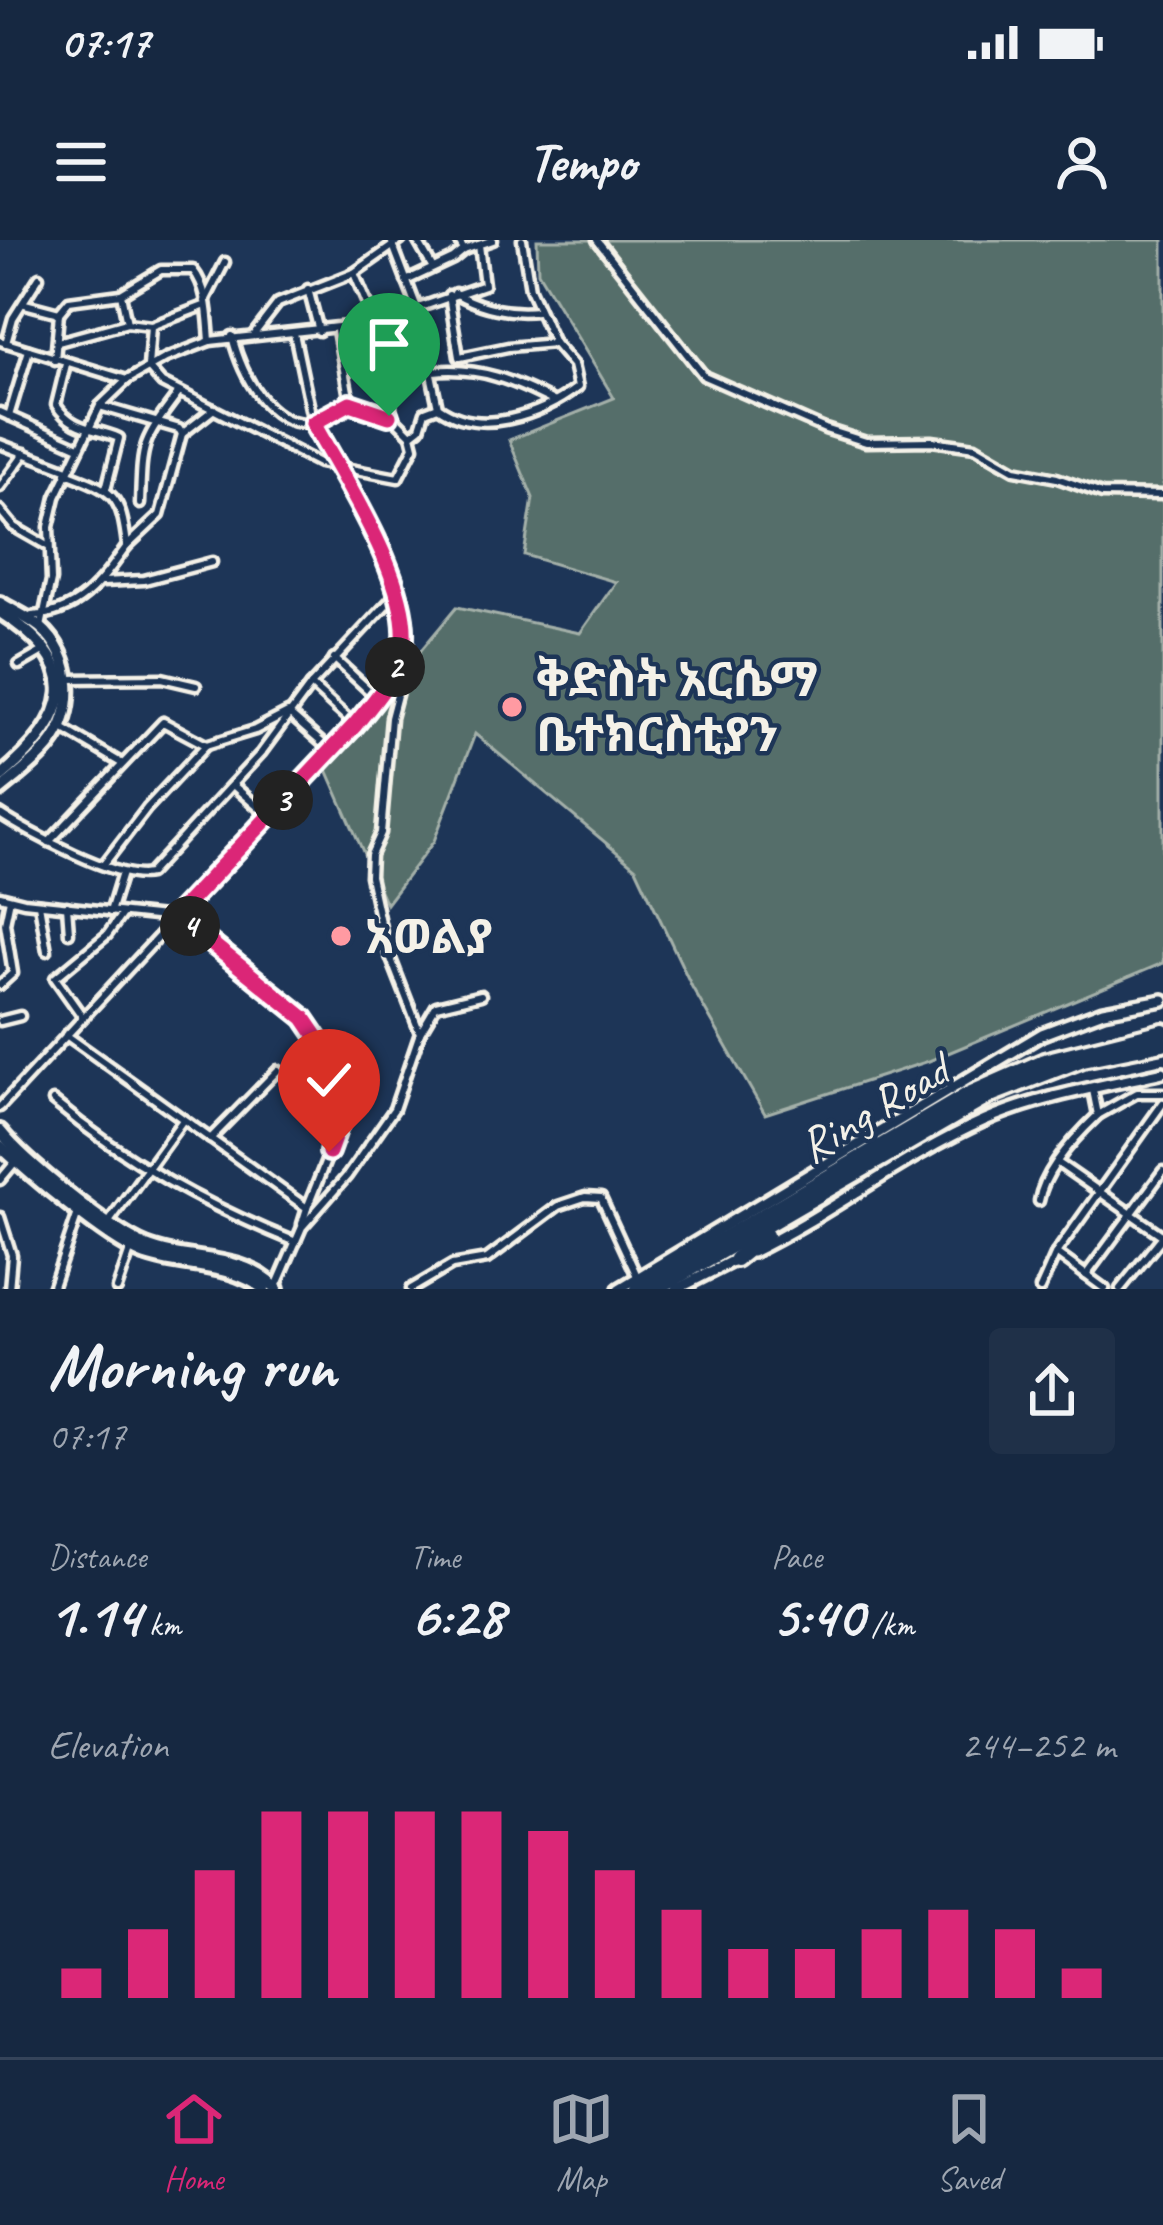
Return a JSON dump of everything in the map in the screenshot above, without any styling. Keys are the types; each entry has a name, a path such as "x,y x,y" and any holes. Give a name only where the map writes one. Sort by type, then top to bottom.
{"highway":[{"name":"Ring Road","path":"656,1289 953,1102 1017,1071 1101,1044 1163,1031"},
{"name":"Ring Road","path":"786,1210 993,1094 1083,1059 1163,1043"},
{"path":"712,1237 765,1210 786,1210"},
{"path":"736,1259 786,1210"},
{"name":"Ring Road","path":"638,1284 680,1276"}],"main road":[{"path":"0,604 38,621 67,679 68,704 61,728 47,749 0,790"},
{"path":"0,604 51,650 58,680 54,718 35,748 0,777"},
{"path":"619,1289 638,1284 751,1208 1042,1034 1102,1010 1163,1000"},
{"name":"Ring Road","path":"680,1276 736,1259 780,1238 893,1167 972,1126 1016,1108 1162,1074"},
{"path":"0,1131 37,1167 151,1248 248,1268 276,1289"},
{"path":"0,1146 131,1249 234,1272 264,1289"}],"street":[{"path":"416,240 434,268"},
{"path":"458,240 464,250"},
{"path":"406,281 493,240"},
{"path":"438,407 453,416 485,422 519,418 578,387 573,365 554,344 539,310 526,274 523,240"},
{"path":"597,240 658,314 693,366 720,382 866,442 975,447 1016,470 1102,494 1163,495"},
{"path":"254,334 278,303 354,273 395,241 417,308 438,407"},
{"path":"38,621 52,574 50,520 67,471 100,406 127,380 210,341 375,323 486,283 478,245"},
{"path":"58,343 128,323 151,326 206,303 225,262"},
{"path":"55,360 59,313 72,300 121,294 161,270 194,270 199,276 210,341"},
{"path":"354,273 375,323 393,417"},
{"path":"39,278 3,342 127,380"},
{"path":"308,289 319,331"},
{"path":"121,294 128,323"},
{"path":"452,294 479,306 518,313 539,310"},
{"path":"452,294 460,368"},
{"path":"26,304 59,313"},
{"path":"148,367 151,326"},
{"path":"337,328 350,403"},
{"path":"294,333 313,423 384,556 397,593 405,664 385,763 381,832 371,855 370,875 384,941 420,1033"},
{"path":"148,367 178,394 313,461 398,478 414,447 411,436 393,417 350,403 313,423 290,419 267,404 241,369 232,336"},
{"path":"460,357 508,346 554,344"},
{"path":"9,416 29,350"},
{"path":"66,364 57,408 73,425 119,438 106,488"},
{"path":"433,371 460,368 501,376 555,402"},
{"path":"140,504 139,456 154,423 178,394"},
{"path":"100,406 182,434"},
{"path":"411,436 420,428 425,412 438,407"},
{"path":"38,621 79,603 103,582 127,546 160,514 182,434 214,409"},
{"path":"0,412 79,447"},
{"path":"0,444 106,488 122,508 127,546"},
{"path":"0,487 25,453"},
{"path":"0,509 14,527 51,548"},
{"path":"103,582 144,580 212,562"},
{"path":"0,814 49,842 122,873 149,874 233,785 334,658 397,593"},
{"path":"19,665 51,650"},
{"path":"0,1107 355,725 377,698 402,652"},
{"path":"334,658 377,698"},
{"path":"67,679 162,679 196,686"},
{"path":"311,685 355,725"},
{"path":"104,864 147,808 206,745 255,730 288,713"},
{"path":"288,713 332,751"},
{"path":"49,842 163,722 206,745"},
{"path":"61,728 121,763"},
{"path":"233,785 267,815"},
{"path":"110,912 122,873"},
{"path":"0,896 122,914 174,916 304,1018 321,1043 328,1067 349,1086 350,1101 276,1289"},
{"path":"0,985 13,973 5,923 10,899"},
{"path":"39,904 47,951"},
{"path":"67,906 70,933"},
{"path":"82,1017 55,978 107,935 122,914"},
{"path":"302,1227 347,1176 394,1109 420,1033 440,1003 482,995"},
{"path":"0,1021 20,1016"},
{"path":"66,1035 307,1208"},
{"path":"210,1139 278,1070"},
{"path":"1093,1090 1098,1114"},
{"path":"1039,1202 1042,1187 1058,1163 1098,1114 1137,1093 1163,1093"},
{"path":"53,1101 196,1199 296,1242"},
{"path":"1040,1289 1056,1253 1163,1103"},
{"path":"109,1222 183,1120"},
{"path":"0,1180 16,1161"},
{"path":"1058,1163 1163,1236 1120,1289"},
{"path":"1086,1275 1163,1171"},
{"path":"411,1289 452,1265 488,1258 558,1206 584,1197 601,1198 638,1284"},
{"path":"52,1289 79,1210"},
{"path":"0,1217 12,1256 9,1289"},
{"path":"117,1289 131,1249"},
{"path":"1056,1253 1106,1289"},
{"path":"227,1289 234,1272"}],"green space":[{"path":"537,240 1163,240 1163,963 929,1061 765,1114 692,987 636,868 475,734 434,841 386,904 325,765 457,607 580,633 616,582 524,555 533,498 509,440 614,398 538,272"}],"place":[{"name":"ቅድስት አርሴማ ቤተክርስቲያን","path":"512,707"},
{"name":"አወልያ","path":"341,936"}],"route":[{"path":"329,1152 351,1091 325,1062 314,1029 176,915 355,725 401,657 403,630 394,580 313,423 350,403 389,416"}]}
